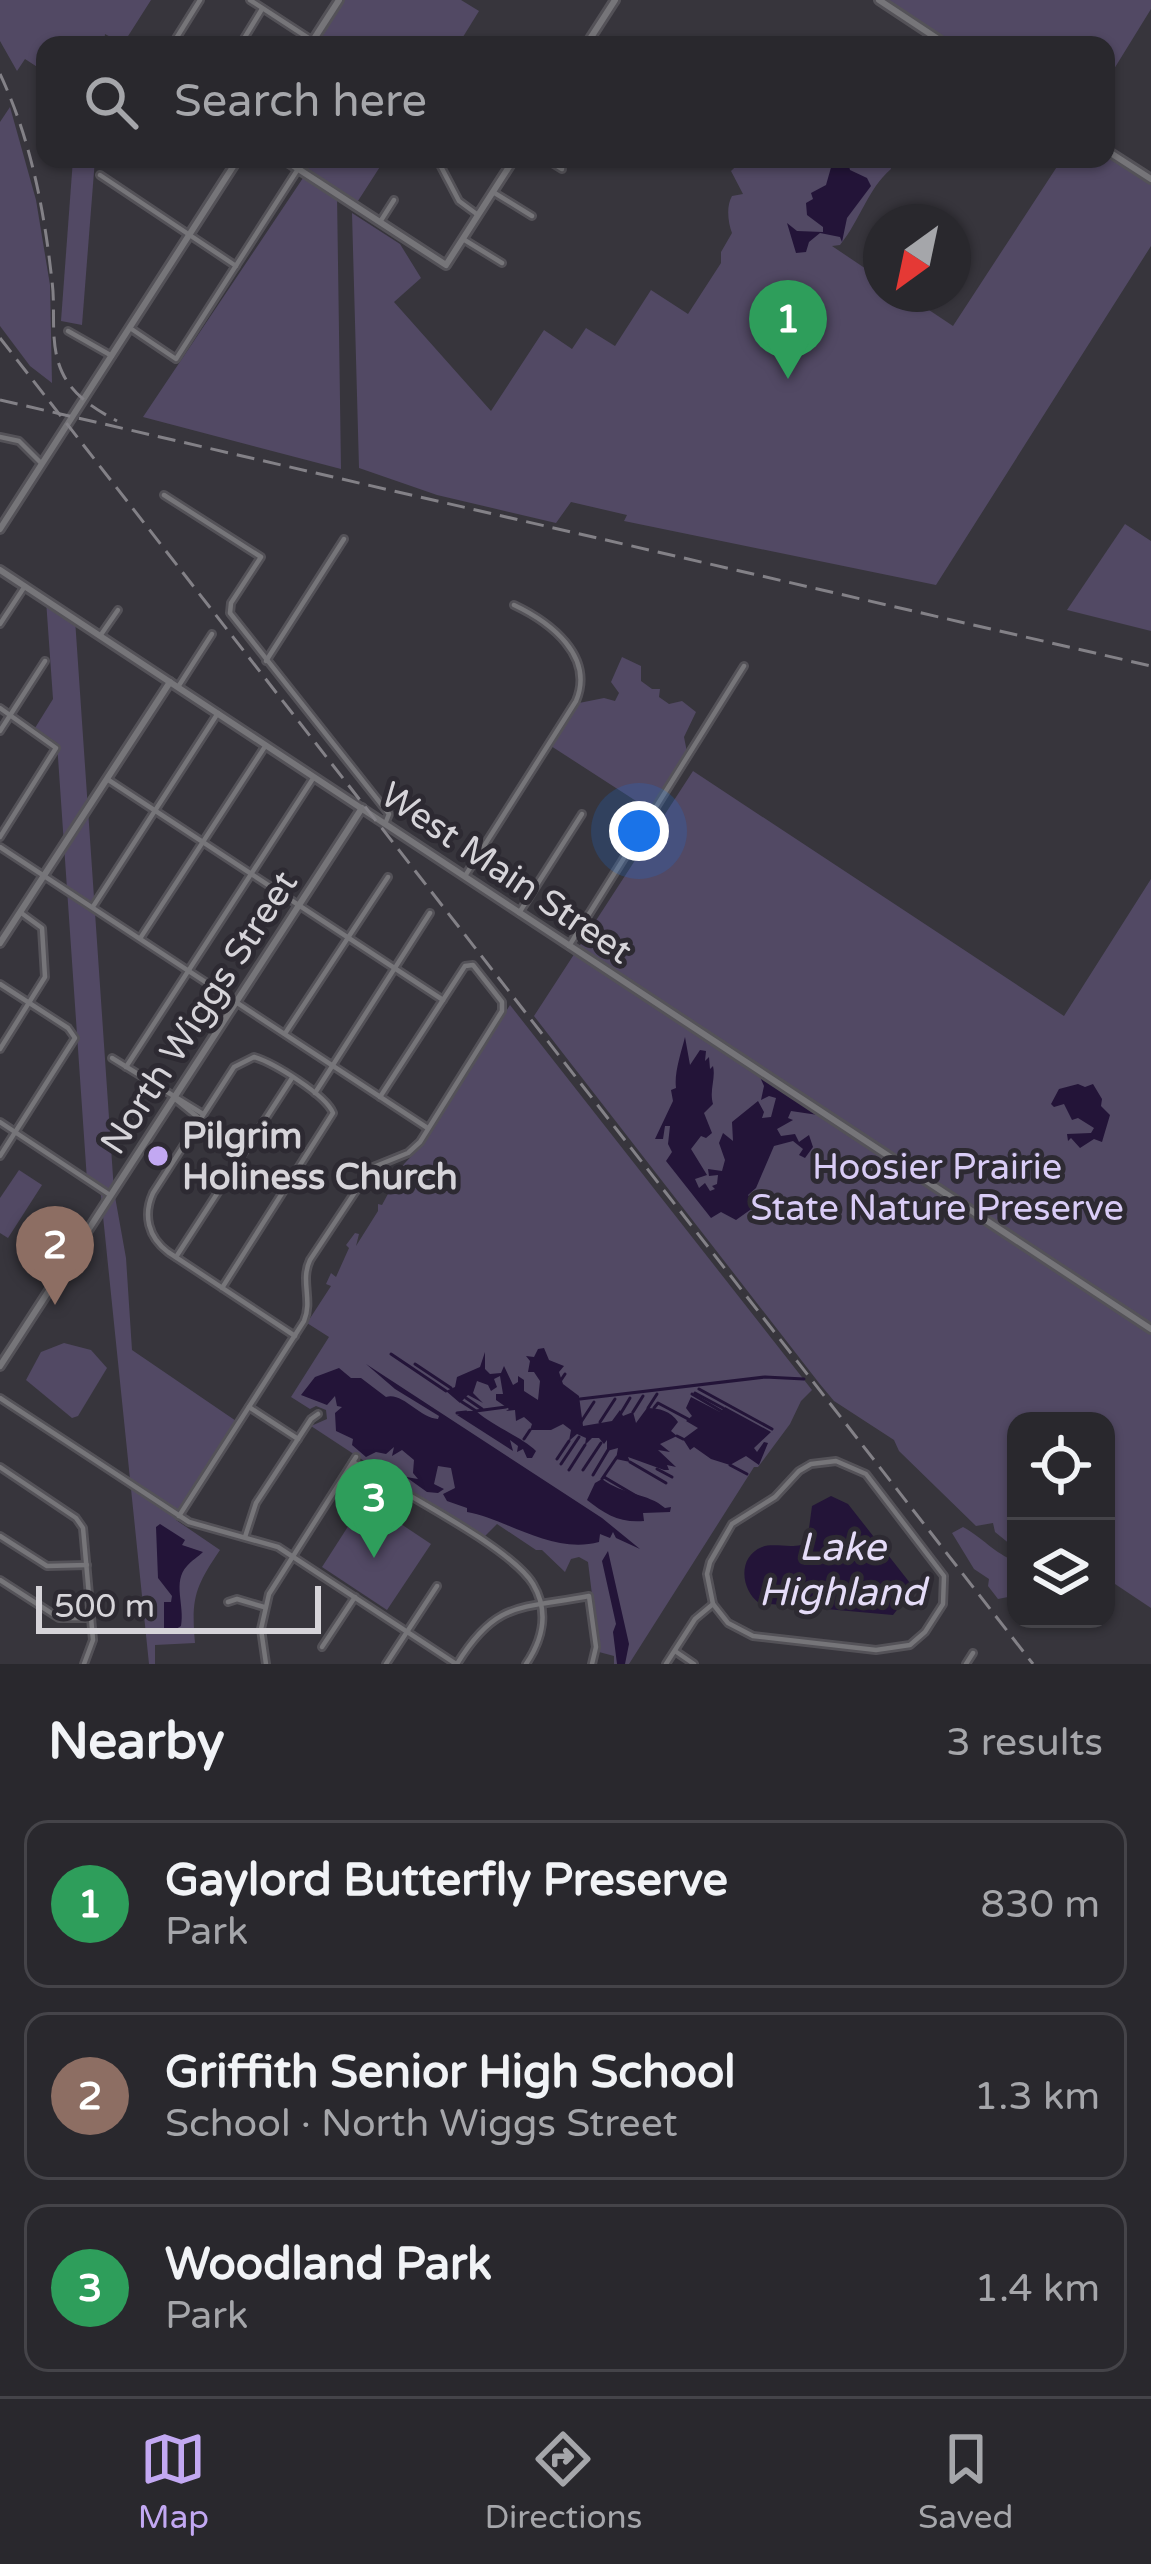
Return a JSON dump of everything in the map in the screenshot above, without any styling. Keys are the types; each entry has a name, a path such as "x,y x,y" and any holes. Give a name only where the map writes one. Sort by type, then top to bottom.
{"street":[{"path":"178,36 200,0"},
{"path":"250,0 302,36"},
{"path":"316,36 339,0"},
{"path":"592,36 615,0"},
{"path":"878,0 933,36"},
{"path":"246,36 263,8"},
{"path":"1115,156 1151,179"},
{"path":"0,530 232,168"},
{"path":"442,168 458,201 478,215"},
{"path":"130,328 176,359 298,169 446,266 508,168"},
{"path":"100,175 236,266"},
{"path":"493,192 532,216"},
{"path":"380,222 394,200"},
{"path":"463,238 502,263"},
{"path":"68,332 112,356"},
{"path":"0,437 19,441 42,464"},
{"path":"164,495 261,557 230,609 389,814 385,824"},
{"path":"266,661 344,539"},
{"name":"West Main Street","path":"0,570 1151,1329"},
{"path":"0,625 25,586"},
{"path":"465,876 581,687 579,666 566,643 541,620 514,605"},
{"path":"100,636 118,610"},
{"path":"0,943 107,779 212,634"},
{"path":"0,730 45,661"},
{"path":"569,946 744,666"},
{"path":"0,708 56,748 0,837"},
{"path":"93,907 218,713"},
{"path":"140,939 266,745"},
{"path":"126,1067 314,777"},
{"path":"107,779 443,1000"},
{"name":"North Wiggs Street","path":"0,1366 362,808"},
{"path":"519,913 582,814"},
{"path":"0,847 428,1129"},
{"path":"285,1034 388,877"},
{"path":"0,1049 45,975 43,932 20,912"},
{"path":"315,1093 430,914"},
{"path":"179,1516 295,1336 308,1310 306,1268 321,1243 371,1168 411,1151 428,1129 504,1006 470,963 380,1097"},
{"path":"0,984 74,1036 0,1156"},
{"path":"112,1058 201,1117"},
{"path":"222,1288 333,1112 315,1093 259,1058 246,1058 234,1067 148,1208 153,1238 176,1258 295,1336"},
{"path":"176,1258 292,1078"},
{"path":"0,1122 111,1196"},
{"path":"0,1398 179,1516 204,1529 274,1545 456,1664 476,1633 493,1618 589,1596 596,1647 592,1664"},
{"path":"249,1407 298,1439"},
{"path":"245,1537 254,1507 317,1414"},
{"path":"264,1664 265,1607 292,1556 355,1460 518,1567 533,1584 542,1605 542,1629 526,1664"},
{"path":"845,1463 877,1485 932,1556 945,1584 943,1604 917,1641 876,1650 754,1636 728,1623 713,1604 707,1574 732,1524 775,1497 811,1464 845,1463"},
{"path":"0,1467 73,1516 84,1530 92,1650 84,1664"},
{"path":"0,1536 47,1566 87,1564"},
{"path":"0,1580 57,1618 91,1618"},
{"path":"386,1664 437,1586"},
{"path":"322,1647 355,1597"},
{"path":"228,1602 237,1599 265,1607"},
{"path":"666,1664 695,1619 713,1604"},
{"path":"874,1664 876,1650"},
{"path":"675,1652 694,1664"},
{"path":"966,1664 973,1653"}],"green space":[{"path":"0,0 151,0 128,36 36,36 36,66 25,59 17,71 0,41"},
{"path":"341,0 461,0 479,11 464,36 319,36"},
{"path":"883,0 1151,0 1151,9 1115,67 1115,36 936,36"},
{"path":"10,107 36,200 50,285 52,383 30,366 0,326 0,122"},
{"path":"1115,159 1151,182 1151,246 936,585 624,521 627,515 571,502 556,523 437,495 359,468 352,213 400,244 421,278 394,302 491,411 544,330 572,349 586,328 615,346 651,290 688,314 721,263 721,252 732,233 730,200 743,194 731,171 735,168 891,168 840,245 832,246 863,267 863,312 932,312 953,326 962,312 971,312 971,298 1056,168 1115,168"},
{"path":"72,168 94,168 82,325 61,321"},
{"path":"301,168 379,168 356,204 337,194 341,469 143,417 307,172"},
{"path":"1125,524 1151,541 1151,631 1067,610"},
{"path":"46,600 75,619 114,1191 126,1258 132,1350 239,1423 176,1520 220,1550 197,1594 195,1643 155,1645 155,1664 149,1664 100,1187 87,1180 57,743 35,728 53,699"},
{"path":"622,657 641,666 641,681 660,689 659,697 669,704 682,701 696,712 684,737 687,752 650,810 551,746 579,703 604,698 615,701 619,693 611,682"},
{"name":"Hoosier Prairie State Nature Preserve","path":"693,771 1064,1016 1151,879 1151,1608 1115,1584 1115,1412 1007,1412 1007,1542 995,1532 993,1523 976,1526 899,1451 894,1440 834,1401 534,1016"},
{"name":"Hoosier Prairie State Nature Preserve","path":"510,1005 812,1390 754,1467 629,1664 614,1664 614,1656 599,1652 588,1562 571,1559 565,1572 542,1550 497,1524 484,1537 477,1535 311,1426 327,1419 326,1410 310,1409 291,1397 329,1337 307,1323 331,1286 326,1284 331,1273 336,1277 349,1248 346,1245 355,1233 359,1234 356,1246 378,1204 382,1205"},
{"path":"19,1170 42,1185 8,1238 0,1233 0,1198"},
{"path":"64,1343 91,1350 107,1368 78,1416 72,1418 26,1380 41,1352"},
{"path":"365,1500 431,1544 387,1610 322,1567"},
{"path":"963,1527 1007,1557 1007,1597 998,1599 988,1586 989,1579 974,1569 952,1533"}],"water":[{"path":"831,168 850,168 871,186 847,218 842,242 840,237 820,233 806,252 796,253 787,223 797,231 823,232 807,215 806,203 813,199 811,193 826,185"},
{"path":"629,988 862,1142 818,1115 791,1111 788,1118 793,1120 777,1129 781,1136 795,1134 799,1142 809,1135 813,1147 805,1158 793,1141 774,1146 756,1188 748,1195 757,1205 736,1220 721,1212 711,1218 666,1161 672,1152 670,1126 665,1126 663,1139 655,1139 673,1101 671,1090 676,1088 685,1037 690,1065 700,1050 706,1051 705,1061 709,1057 714,1071 713,1104 704,1113 712,1133 701,1136 691,1149 707,1175 695,1179 699,1188 705,1183 710,1191 715,1189 718,1175 709,1176 708,1169 722,1171 725,1160 719,1143 723,1133 733,1141 732,1122 758,1101 762,1118 771,1117 776,1098 761,1100 764,1086 760,1077"},
{"path":"1093,1084 1110,1115 1102,1142 1094,1139 1080,1148 1071,1138 1068,1141 1067,1134 1091,1133 1094,1128 1078,1118 1072,1120 1064,1104 1051,1104 1059,1089"},
{"path":"544,1348 549,1360 564,1366 559,1372 563,1384 579,1396 583,1426 612,1421 620,1410 623,1416 633,1412 636,1423 647,1408 672,1415 678,1422 671,1431 677,1436 660,1444 670,1452 658,1450 676,1467 667,1465 669,1470 664,1470 628,1457 630,1462 616,1459 618,1448 607,1451 607,1440 604,1444 592,1438 585,1445 586,1438 577,1434 569,1441 571,1430 563,1424 551,1430 530,1430 532,1424 524,1417 516,1421 515,1410 506,1411 509,1409 496,1400 496,1394 503,1394 500,1376 494,1379 497,1387 491,1391 477,1381 473,1393 483,1403 468,1395 460,1403 446,1391 455,1387 457,1377 480,1367 485,1352 485,1369 490,1374 501,1373 504,1366 513,1385 518,1376 524,1380 524,1391 538,1400 540,1381 528,1372 526,1356 534,1357"},
{"path":"366,1364 602,1518 640,1549 613,1532 610,1538 600,1534 599,1542 581,1545 547,1540 447,1501 443,1494 455,1488 451,1468 438,1466 434,1484 444,1489 427,1492 406,1477 418,1479 413,1473 414,1460 402,1450 392,1456 394,1447 386,1454 366,1457 352,1445 353,1439 336,1431 335,1413 342,1407 337,1406 335,1396 327,1405 301,1395 315,1377 339,1368 386,1397 399,1398 431,1418 439,1416"},
{"path":"691,1397 720,1412 725,1407 771,1432 754,1448 757,1452 768,1443 759,1465 746,1456 730,1465 694,1447 690,1450 683,1439 698,1428 686,1421 692,1416 686,1408"},
{"path":"476,1411 530,1446 536,1451 532,1458 523,1449 517,1452 518,1446 510,1440 513,1451 457,1415"},
{"path":"602,1479 671,1507 670,1512 643,1513 644,1521 613,1516 587,1500"},
{"name":"Lake Highland","path":"831,1496 848,1504 910,1583 911,1592 893,1615 759,1603 748,1590 744,1574 748,1558 766,1546 801,1545 808,1536 812,1506"},
{"path":"160,1524 185,1540 182,1545 203,1552 183,1572 181,1626 171,1632 164,1629 164,1602 171,1602 172,1596 158,1578 156,1527"},
{"path":"608,1551 629,1644 625,1664 617,1664 616,1624 602,1561"}],"waterway":[{"path":"391,1354 446,1391"},
{"path":"415,1364 451,1388"},
{"path":"561,1380 565,1374"},
{"path":"580,1399 765,1377 804,1379"},
{"path":"699,1389 772,1429"},
{"path":"695,1393 723,1408"},
{"path":"648,1408 657,1394"},
{"path":"692,1394 721,1411"},
{"path":"633,1412 643,1396"},
{"path":"466,1398 482,1409"},
{"path":"621,1413 630,1398"},
{"path":"600,1422 615,1399"},
{"path":"462,1402 476,1411 506,1407"},
{"path":"581,1422 594,1402"},
{"path":"654,1408 658,1403 688,1419"},
{"path":"457,1413 466,1412"},
{"path":"524,1439 530,1430"},
{"path":"677,1436 683,1439"},
{"path":"561,1464 579,1437"},
{"path":"557,1459 569,1441"},
{"path":"583,1470 601,1443"},
{"path":"569,1470 585,1445"},
{"path":"593,1475 608,1450"},
{"path":"602,1479 617,1457"},
{"path":"630,1462 666,1483"},
{"path":"730,1465 747,1474"},
{"path":"657,1469 672,1477"},
{"path":"604,1477 638,1497"}],"railway":[{"path":"0,74 20,124 40,201 58,361 78,395 117,421"},
{"path":"0,338 1033,1664"},
{"path":"0,400 1151,666"}],"place":[{"name":"Gaylord Butterfly Preserve","path":"788,379"},
{"name":"Pilgrim Holiness Church","path":"158,1156"},
{"name":"Griffith Senior High School","path":"55,1305"},
{"name":"Woodland Park","path":"374,1558"}]}
